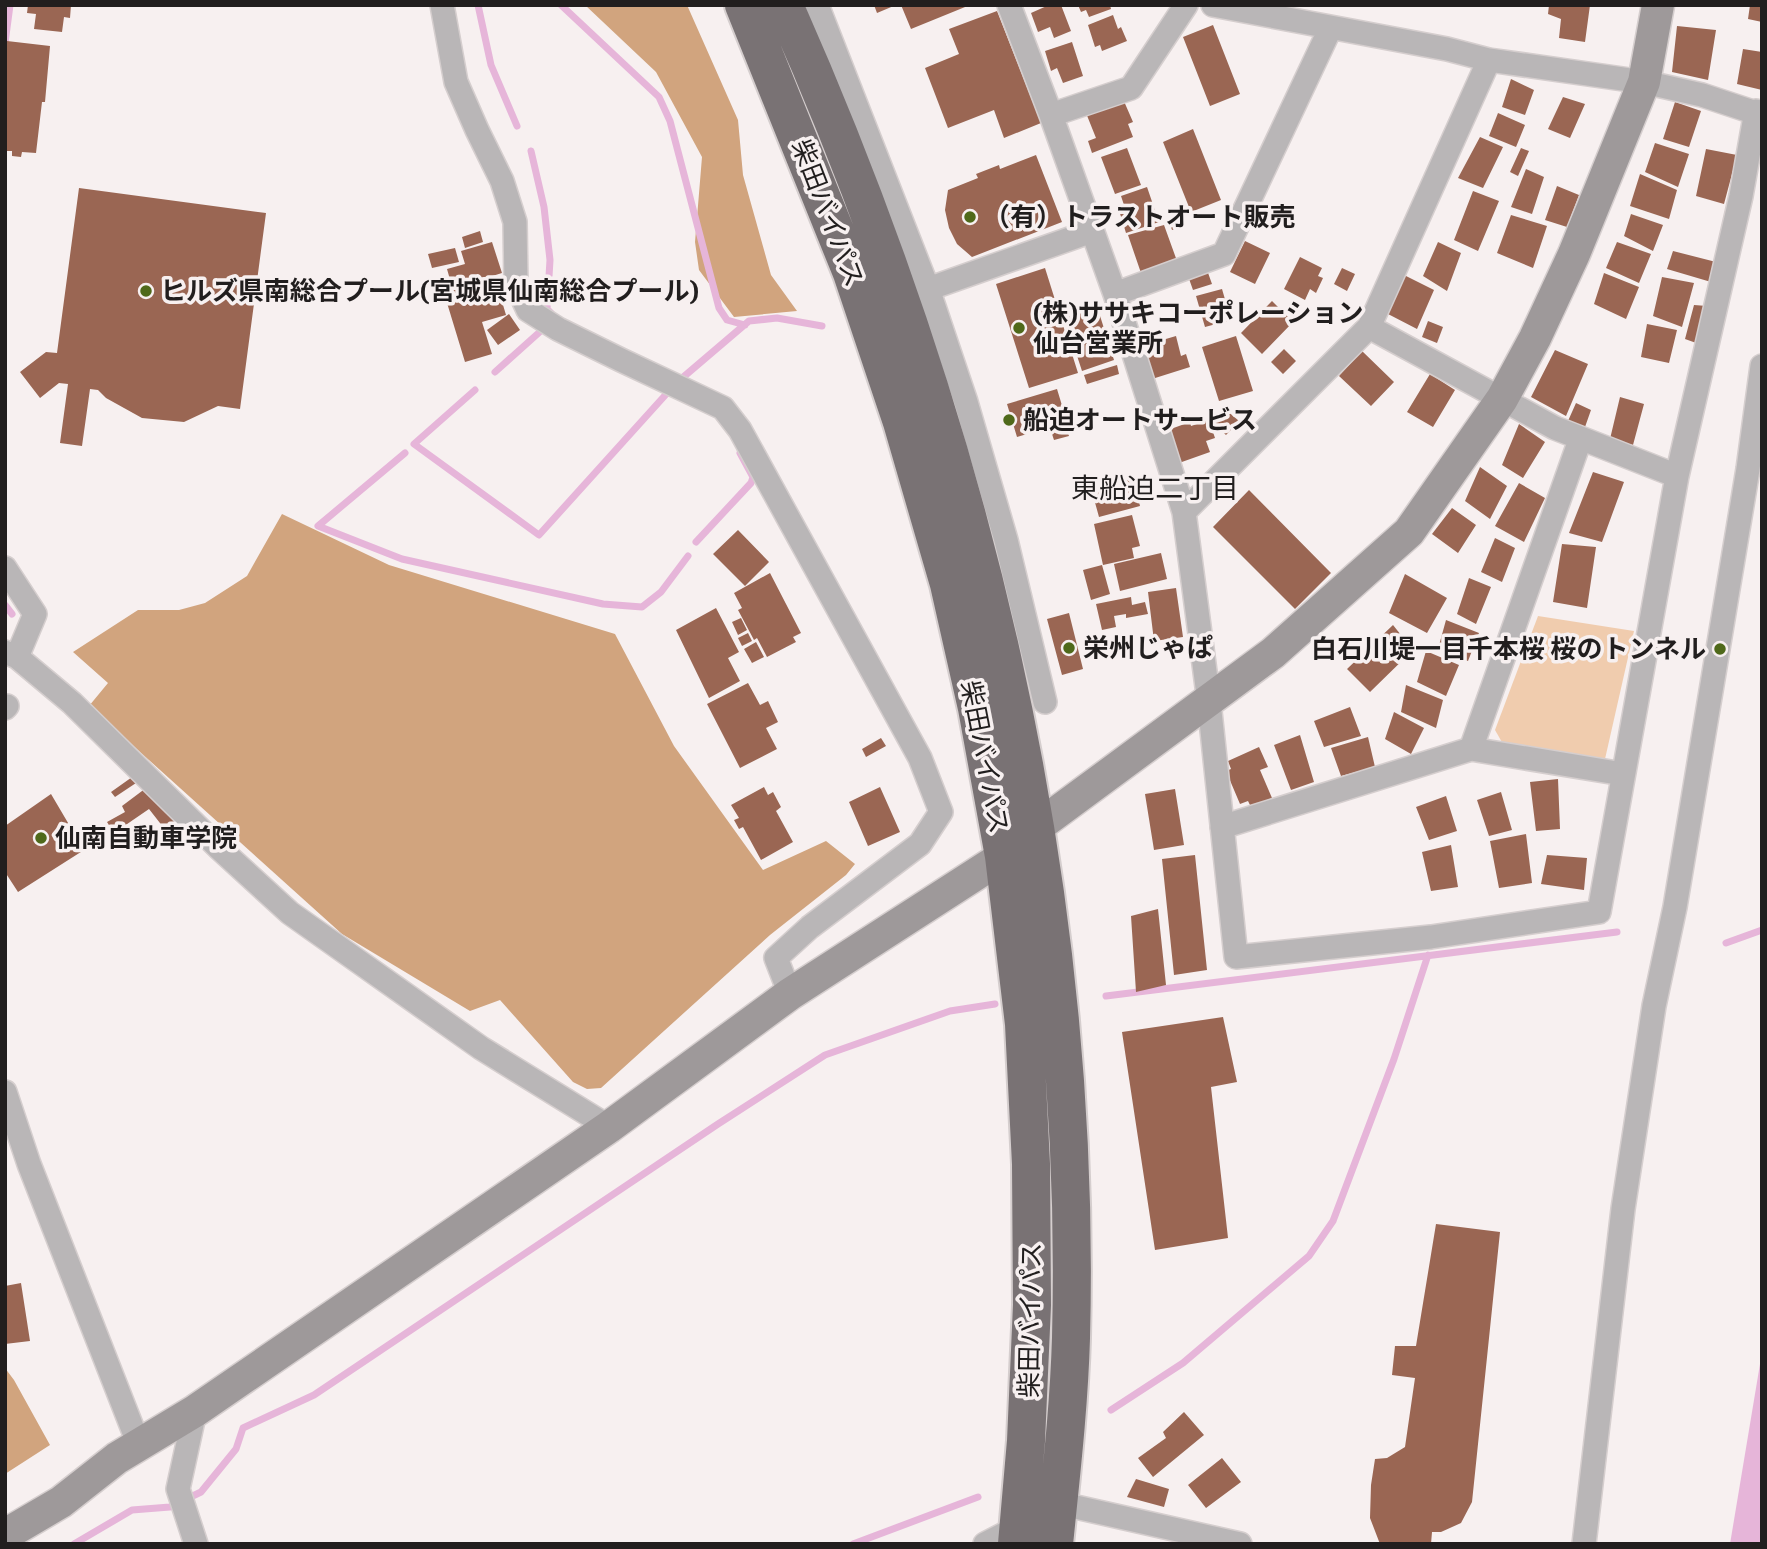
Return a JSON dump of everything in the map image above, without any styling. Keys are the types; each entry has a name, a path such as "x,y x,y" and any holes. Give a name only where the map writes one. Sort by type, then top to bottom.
{"highway":[{"name":"柴田バイパス","path":"744,5 852,274 902,422 949,584 977,708 1004,856 1024,1024 1031,1164 1032,1305 1019,1535"},
{"name":"柴田バイパス","path":"784,5 843,145 899,293 928,382 992,549 1016,712 1037,827 1065,1072 1070,1160 1071,1339 1065,1444 1054,1544"}],"street":[{"path":"442,5 456,82 502,181 515,222 516,284 528,310 579,339 723,408 740,430 920,758 941,812 920,844 810,927 776,958 790,994"},
{"path":"817,5 928,289 965,402 992,549 1045,702"},
{"path":"1009,5 1115,294 1185,512 1209,702 1236,957 1431,937 1600,912 1677,476 1759,113 1702,95 1644,82 1489,60 1447,49 1213,5"},
{"path":"1051,115 1131,88 1186,5"},
{"path":"5,1535 61,1502 117,1458 195,1411 609,1127 790,994 1004,856 1037,827 1273,653 1409,532 1502,399 1535,338 1574,254 1644,82 1658,5"},
{"path":"1115,294 1224,254 1330,29"},
{"path":"1185,512 1368,327 1489,60"},
{"path":"928,289 1092,231"},
{"path":"1368,327 1580,440 1677,476"},
{"path":"1584,1544 1623,1209 1654,1006 1675,907 1746,482 1762,366"},
{"path":"1471,749 1580,440"},
{"path":"5,568 35,614 11,655 72,703 220,849 290,913 481,1048 609,1127"},
{"path":"1222,827 1471,749 1623,774"},
{"path":"5,1092 29,1164 139,1445"},
{"path":"195,1411 178,1489 196,1544"},
{"path":"1058,1503 1240,1544"},
{"path":"985,1544 1019,1535"}],"shaded area":[{"path":"585,5 687,5 738,120 743,175 771,275 797,311 734,317 699,270 695,242 702,157 656,72"},
{"path":"282,514 389,565 615,634 674,746 763,870 826,841 855,864 846,875 770,935 601,1088 587,1089 573,1082 500,1000 470,1011 342,934 89,706 108,683 73,652 138,610 179,610 205,603 247,576"},
{"path":"1538,616 1634,631 1605,759 1503,744 1495,730"},
{"path":"1762,1352 1762,1544 1730,1544"},
{"path":"5,1368 50,1445 5,1474"}],"building":[{"path":"28,5 71,5 70,18 64,17 62,32 34,29 36,14 27,13"},
{"path":"874,5 896,5 877,13"},
{"path":"901,5 970,5 911,29"},
{"path":"1049,5 1061,5 1071,31 1054,38 1050,27 1038,32 1031,13"},
{"path":"1078,5 1110,5 1111,9 1089,17 1086,10 1081,12"},
{"path":"1549,5 1590,5 1585,42 1559,38 1561,19 1548,14"},
{"path":"1750,5 1762,5 1762,22 1748,19"},
{"path":"997,11 1041,123 1004,138 994,110 948,128 925,68 959,54 949,29"},
{"path":"1113,15 1118,29 1121,27 1127,41 1102,51 1100,45 1095,47 1088,25"},
{"path":"1213,25 1240,94 1210,106 1183,37"},
{"path":"1677,26 1716,30 1708,80 1672,72"},
{"path":"7,41 50,46 45,102 42,102 36,153 22,152 21,157 12,156 12,151 5,151"},
{"path":"1072,42 1083,76 1063,83 1057,68 1051,71 1045,51"},
{"path":"1743,49 1762,52 1762,90 1737,84"},
{"path":"1511,79 1534,90 1525,115 1502,107"},
{"path":"1563,97 1585,104 1570,138 1548,129"},
{"path":"1123,99 1133,122 1128,124 1133,137 1092,153 1088,141 1096,138 1086,113"},
{"path":"1675,102 1701,111 1689,147 1663,139"},
{"path":"1498,113 1525,125 1516,147 1489,136"},
{"path":"1193,129 1221,200 1191,212 1163,142"},
{"path":"1480,137 1503,147 1483,188 1458,178"},
{"path":"1655,143 1689,154 1678,187 1645,172"},
{"path":"1127,148 1141,185 1115,194 1101,157"},
{"path":"1521,148 1529,151 1518,176 1510,172"},
{"path":"1706,149 1737,155 1724,204 1696,196"},
{"path":"1036,155 1062,222 972,257 957,244 949,228 945,210 948,190 978,178 976,174 999,165 1000,169"},
{"path":"1526,169 1544,177 1532,214 1511,207"},
{"path":"1640,174 1677,190 1669,219 1630,206"},
{"path":"1557,186 1579,195 1567,227 1545,220"},
{"path":"1147,187 1159,222 1126,233 1118,207 1124,205 1121,196"},
{"path":"79,188 266,213 240,409 218,406 184,422 142,418 106,398 98,390 90,389 82,446 60,443 68,384 59,383 40,398 20,372 46,352 57,353"},
{"path":"1473,191 1499,201 1478,251 1454,240"},
{"path":"1631,214 1663,225 1653,251 1624,236"},
{"path":"1511,215 1547,226 1533,268 1497,253"},
{"path":"1182,216 1186,225 1172,230 1169,221"},
{"path":"1164,225 1177,261 1141,273 1128,235"},
{"path":"480,231 483,242 465,248 462,237"},
{"path":"1245,241 1270,253 1255,284 1230,272"},
{"path":"492,242 502,273 441,292 440,287 451,283 447,269 465,264 461,251"},
{"path":"1438,242 1461,253 1447,291 1423,276"},
{"path":"1617,242 1651,254 1639,283 1606,268"},
{"path":"455,248 459,262 432,268 428,254"},
{"path":"1673,251 1716,262 1711,282 1667,269"},
{"path":"1300,257 1322,268 1318,276 1323,278 1316,293 1310,289 1305,300 1284,289"},
{"path":"1045,268 1078,373 1029,388 996,284"},
{"path":"1342,268 1355,274 1347,291 1334,284"},
{"path":"1207,270 1212,284 1193,290 1188,276"},
{"path":"1604,273 1639,287 1626,319 1594,304"},
{"path":"1402,274 1434,290 1417,329 1388,314"},
{"path":"1662,277 1694,283 1682,327 1653,316"},
{"path":"495,278 506,315 482,322 492,354 465,362 444,293"},
{"path":"1222,289 1231,320 1205,327 1196,296"},
{"path":"1095,300 1114,360 1082,371 1062,310"},
{"path":"1272,301 1293,322 1262,354 1241,333"},
{"path":"1694,305 1707,306 1699,344 1685,339"},
{"path":"509,314 520,330 498,345 487,330"},
{"path":"1428,321 1443,327 1437,343 1422,337"},
{"path":"1647,324 1677,330 1669,363 1641,357"},
{"path":"1176,336 1181,356 1186,354 1190,367 1152,379 1142,346"},
{"path":"1236,336 1253,391 1219,401 1202,347"},
{"path":"1284,349 1296,361 1283,374 1271,362"},
{"path":"1555,350 1588,364 1566,416 1531,397"},
{"path":"1362,351 1394,382 1371,406 1339,376"},
{"path":"1117,365 1119,374 1087,384 1084,375"},
{"path":"1430,374 1455,390 1433,427 1407,412"},
{"path":"1057,389 1067,422 1017,437 1007,404"},
{"path":"1620,397 1644,404 1633,445 1610,439"},
{"path":"1576,403 1591,410 1585,427 1568,421"},
{"path":"1226,410 1239,421 1226,435 1214,423"},
{"path":"1209,420 1215,438 1206,441 1210,452 1179,463 1168,430 1190,422 1191,426"},
{"path":"1519,424 1545,442 1523,478 1502,465"},
{"path":"1066,427 1069,436 1054,440 1051,431"},
{"path":"1480,467 1507,486 1490,519 1465,501"},
{"path":"1593,472 1624,482 1602,542 1569,533"},
{"path":"1133,477 1140,506 1099,517 1091,488"},
{"path":"1519,483 1545,498 1524,542 1495,526"},
{"path":"1249,490 1331,573 1295,609 1213,527"},
{"path":"1452,508 1476,525 1458,553 1432,534"},
{"path":"1132,515 1140,546 1132,548 1134,558 1103,565 1094,524"},
{"path":"738,530 769,562 745,586 713,554"},
{"path":"1495,538 1515,548 1502,582 1481,572"},
{"path":"1562,544 1596,547 1587,608 1553,602"},
{"path":"1161,553 1167,579 1120,591 1114,564"},
{"path":"1102,565 1110,594 1091,600 1083,570"},
{"path":"770,573 801,633 793,637 796,642 767,657 757,638 754,640 738,610 742,608 734,593"},
{"path":"1405,574 1447,598 1427,633 1389,613"},
{"path":"1469,578 1491,587 1476,624 1457,614"},
{"path":"1176,588 1183,637 1154,641 1148,592"},
{"path":"1131,597 1132,605 1145,602 1148,614 1126,618 1126,614 1114,616 1116,627 1102,630 1096,604"},
{"path":"716,608 739,652 728,658 740,681 709,698 676,630"},
{"path":"1069,613 1083,669 1062,675 1047,619"},
{"path":"741,618 747,630 738,635 732,622"},
{"path":"1446,620 1479,633 1468,661 1438,649"},
{"path":"1393,625 1413,650 1370,692 1347,669"},
{"path":"748,633 752,641 742,646 738,638"},
{"path":"756,642 764,657 752,663 744,649"},
{"path":"1426,651 1459,665 1446,696 1417,682"},
{"path":"748,683 760,705 768,701 778,722 766,728 777,749 740,768 707,704"},
{"path":"1406,685 1443,700 1436,728 1401,712"},
{"path":"1350,707 1361,736 1324,747 1314,721"},
{"path":"1394,712 1424,728 1411,754 1385,739"},
{"path":"1300,735 1314,782 1291,790 1274,745"},
{"path":"1368,737 1375,767 1341,776 1331,748"},
{"path":"881,738 886,746 866,757 862,749"},
{"path":"1259,747 1268,767 1260,770 1272,798 1251,807 1248,801 1240,804 1226,771 1231,769 1228,761"},
{"path":"135,775 139,781 115,797 111,792"},
{"path":"1558,779 1560,829 1536,831 1530,782"},
{"path":"150,785 189,827 177,838 171,830 167,832 149,809 114,833 107,822 125,812 122,806"},
{"path":"764,787 768,795 773,792 781,807 776,811 793,842 761,860 743,827 739,829 734,820 739,818 731,805"},
{"path":"880,787 900,832 868,846 849,802"},
{"path":"1175,789 1184,845 1154,850 1145,794"},
{"path":"1501,792 1512,830 1489,836 1477,800"},
{"name":"仙南自動車学院","path":"51,794 84,850 18,892 5,872 5,826"},
{"path":"1446,796 1457,831 1429,840 1416,807"},
{"path":"1526,834 1532,883 1499,888 1490,841"},
{"path":"1451,845 1458,887 1431,891 1422,852"},
{"path":"1195,855 1207,970 1174,975 1162,859"},
{"path":"1547,855 1587,858 1584,890 1541,884"},
{"path":"1158,909 1166,985 1136,992 1131,916"},
{"path":"1223,1017 1237,1082 1211,1087 1228,1238 1155,1250 1122,1032"},
{"path":"1436,1224 1500,1232 1472,1502 1461,1523 1441,1532 1432,1532 1431,1544 1380,1544 1370,1518 1375,1459 1387,1458 1405,1447 1415,1378 1392,1375 1395,1346 1416,1346"},
{"path":"21,1283 30,1341 5,1344 5,1286"},
{"path":"1184,1412 1204,1435 1153,1477 1138,1458 1166,1438 1163,1432"},
{"path":"1222,1458 1241,1482 1206,1508 1188,1485"},
{"path":"1136,1479 1169,1489 1164,1507 1127,1497"}],"waterway":[{"path":"5,43 10,5"},
{"path":"478,5 491,65 517,126"},
{"path":"561,5 659,97 670,121 719,308 727,320 745,325"},
{"path":"531,151 544,207 550,260 547,309 551,313"},
{"path":"681,379 749,321 777,318 822,326"},
{"path":"495,372 543,329"},
{"path":"475,390 414,444 539,535 669,391 672,393"},
{"path":"405,453 318,526 402,559 603,604 642,607 661,592 688,556"},
{"path":"696,542 751,483 753,477 740,453"},
{"path":"5,605 12,614"},
{"path":"1726,943 1762,930"},
{"path":"1106,996 1617,932"},
{"path":"1111,1410 1183,1363 1309,1256 1333,1221 1394,1059 1428,955"},
{"path":"74,1544 132,1510 170,1507 201,1492 236,1449 243,1428 314,1395 825,1055 950,1011 995,1004"},
{"path":"853,1544 978,1497"}],"place":[{"name":"（有）トラストオート販売","path":"970,217"},
{"name":"ヒルズ県南総合プール(宮城県仙南総合プール)","path":"146,291"},
{"name":"(株)ササキコーポレーション 仙台営業所","path":"1019,328"},
{"name":"船迫オートサービス","path":"1009,420"},
{"name":"栄州じゃぱ","path":"1069,648"},
{"name":"白石川堤一目千本桜 桜のトンネル","path":"1720,649"},
{"name":"仙南自動車学院","path":"41,838"}],"district":[{"name":"東船迫二丁目","path":"1155,488"}]}
